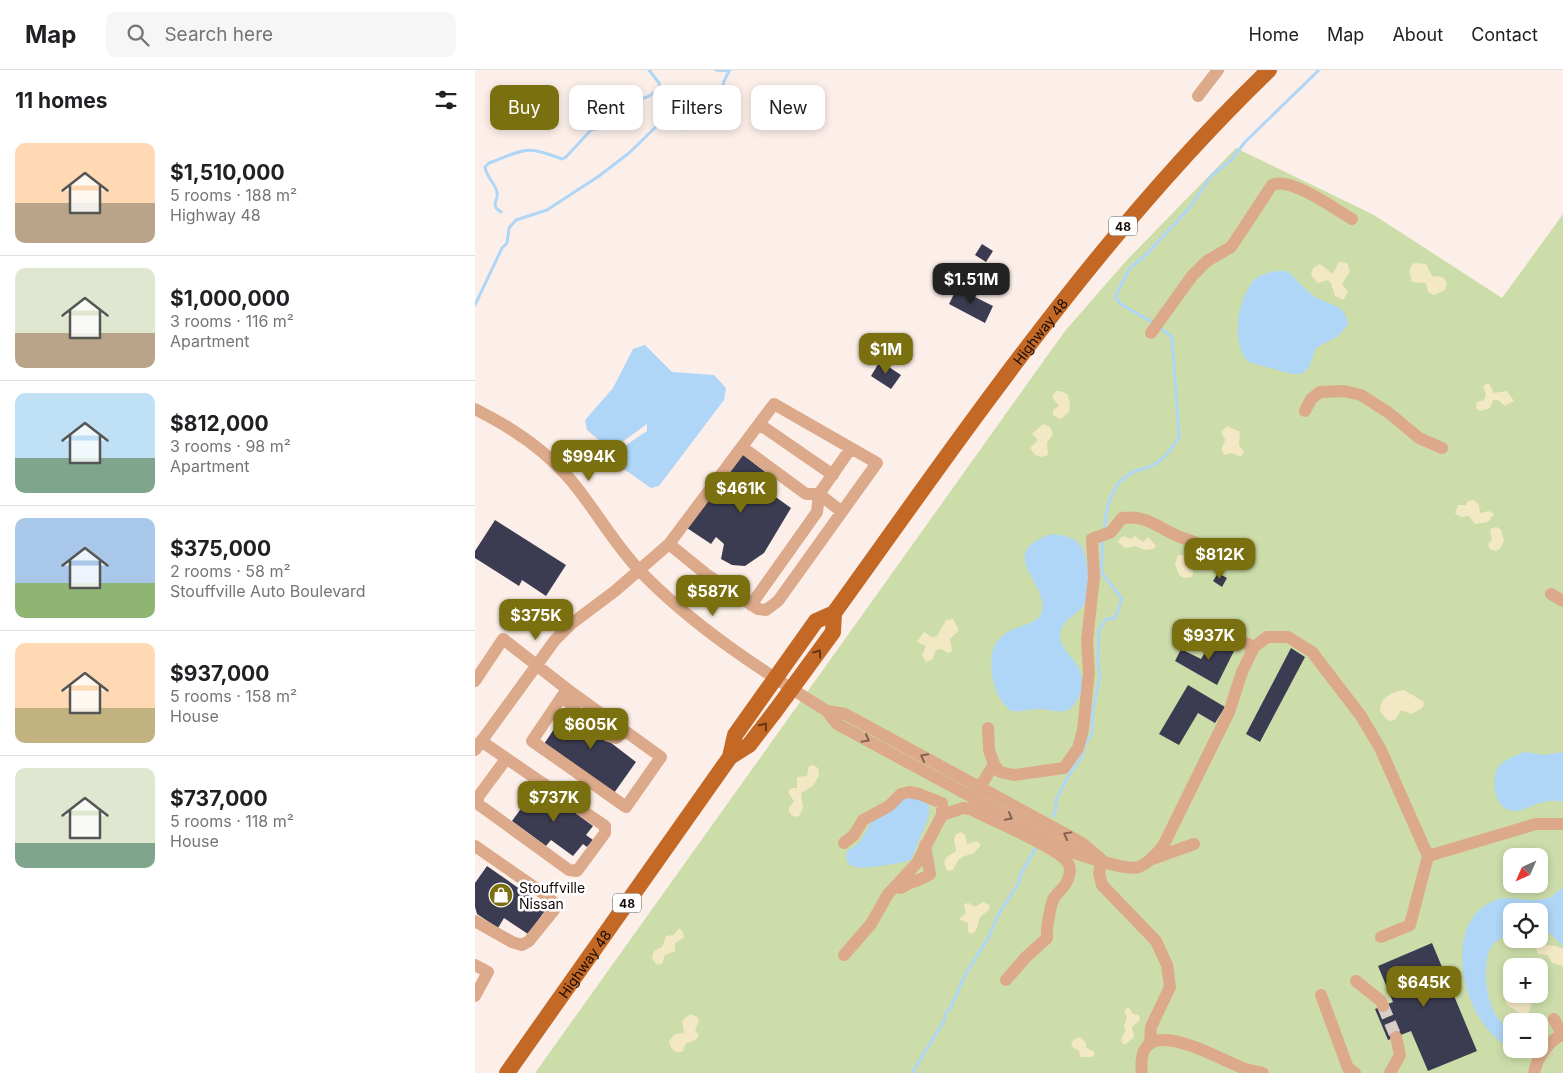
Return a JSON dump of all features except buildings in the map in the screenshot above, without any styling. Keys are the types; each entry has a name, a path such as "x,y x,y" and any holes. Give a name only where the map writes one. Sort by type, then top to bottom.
{"main road":[{"name":"Highway 48","path":"507,1073 730,757 735,735 816,621 834,613 1059,302 1187,153 1269,70"},
{"name":"Highway 48","path":"730,757 749,745 833,632 834,613"}],"street":[{"path":"1199,96 1218,70"},
{"path":"1152,332 1192,276 1207,261 1231,246 1272,185 1278,182 1291,184 1352,219"},
{"path":"1305,411 1311,399 1319,392 1344,391 1361,395 1389,413 1419,438 1441,448"},
{"path":"506,759 478,797 478,804 569,870 577,871 605,833 605,826 506,759 478,746 535,665 571,624 615,591 669,544 774,404 877,463 778,602 766,610 751,605 706,574 669,544"},
{"path":"475,409 525,438 569,477 638,569 680,610 776,678 827,711 845,714 977,793 1082,843 1104,863 1138,867 1151,860 1194,844"},
{"path":"759,424 833,475"},
{"path":"742,447 806,494 819,494 842,512"},
{"path":"751,605 817,512 819,494 851,448"},
{"path":"988,728 989,750 994,764 1000,772 1014,775 1064,768 1078,748 1083,730 1089,671 1087,641 1094,577 1091,542 1102,534 1111,532 1122,518 1140,518 1154,521 1178,536 1205,545 1215,553"},
{"path":"1551,594 1563,600"},
{"path":"1198,627 1235,638 1254,647"},
{"path":"1151,860 1163,846 1229,712 1242,672 1254,647 1267,637 1288,637 1312,652 1361,716 1375,740 1428,856 1410,925 1381,937"},
{"path":"475,680 503,639 565,692 661,757 626,807 532,741 565,692"},
{"path":"565,692 580,715"},
{"path":"608,736 616,738 625,731"},
{"path":"942,809 966,805 977,793 994,764"},
{"path":"844,843 854,835 863,820 889,806 901,794 909,792 919,794 942,809 970,809 1049,848 1068,862 1069,876 1065,885 1053,900 1046,931 1047,938 1026,957 1006,980"},
{"path":"844,955 871,924 885,900 911,872 942,809"},
{"path":"1428,856 1536,824 1563,824"},
{"path":"475,921 522,945 529,942 554,910 555,904 547,896 476,847"},
{"path":"1104,863 1099,873 1102,886 1156,941 1167,965 1170,987 1157,1010 1151,1027 1151,1042"},
{"path":"475,965 488,972 475,996"},
{"path":"1356,981 1381,1001 1383,1006"},
{"path":"1321,995 1349,1068 1355,1073"},
{"path":"1534,1073 1535,1066 1545,1049 1562,1035 1554,1019"},
{"path":"1390,1073 1400,1055 1396,1037"},
{"path":"1142,1073 1144,1049 1151,1042 1178,1040 1243,1068 1263,1073"}],"green space":[{"path":"1236,148 1374,215 1502,298 1563,214 1563,1073 535,1073 1065,331 1126,261"}],"sand":[{"path":"1338,263 1347,263 1350,271 1342,284 1348,292 1343,300 1335,296 1331,283 1328,280 1318,283 1311,275 1313,268 1320,264 1333,274"},
{"path":"1412,264 1426,264 1432,276 1444,279 1447,284 1445,290 1434,295 1428,292 1426,283 1412,282 1409,271"},
{"path":"1489,383 1494,393 1507,391 1514,401 1505,406 1498,400 1493,400 1490,408 1480,411 1476,408 1477,402 1484,400 1486,395 1483,386"},
{"path":"1056,391 1067,394 1070,403 1069,412 1061,419 1053,415 1053,410 1059,406 1052,397"},
{"path":"1043,424 1050,427 1053,434 1047,443 1048,455 1041,457 1035,455 1030,448 1038,440 1032,434"},
{"path":"1227,426 1240,432 1239,445 1244,452 1241,457 1232,453 1225,455 1222,451 1225,439 1221,432"},
{"path":"1474,500 1479,505 1480,513 1489,511 1494,514 1488,522 1475,524 1469,516 1461,517 1455,513 1458,505 1466,505 1468,501"},
{"path":"1497,527 1501,530 1504,541 1500,549 1495,551 1490,549 1488,544 1492,540 1490,529"},
{"path":"1122,536 1131,539 1135,536 1143,542 1148,537 1156,546 1153,549 1145,550 1136,546 1125,548 1118,542"},
{"path":"1178,555 1185,555 1194,567 1192,577 1184,578 1179,575 1175,564"},
{"path":"953,619 959,630 950,639 952,651 949,653 940,649 936,650 932,660 926,662 922,655 926,646 917,642 924,632 933,638 937,636 946,620"},
{"path":"1404,690 1424,702 1423,707 1412,714 1401,710 1396,719 1392,721 1387,720 1380,711 1382,702 1387,696"},
{"path":"813,765 818,768 819,776 813,786 801,793 803,808 799,816 794,817 789,812 789,808 794,801 788,792 791,788 797,788 797,777 807,776 809,766"},
{"path":"961,832 965,835 967,844 977,841 981,845 973,854 960,859 953,870 947,871 944,862 947,857 956,851 954,839 956,834"},
{"path":"983,902 989,905 990,909 980,917 976,931 971,934 968,931 968,923 959,919 966,913 964,904 969,903 975,907"},
{"path":"679,928 683,932 684,938 675,943 675,951 665,955 662,964 657,965 652,958 654,951 662,947 666,936 674,935"},
{"path":"1548,945 1563,949 1563,966 1552,963 1548,955 1538,954 1536,948 1548,948"},
{"path":"1506,1003 1532,1004 1529,1013 1518,1013"},
{"path":"1129,1007 1133,1014 1139,1015 1140,1020 1132,1027 1134,1037 1126,1044 1122,1044 1121,1039 1126,1030 1124,1026 1127,1017 1124,1011"},
{"path":"690,1014 697,1017 699,1021 695,1030 699,1036 694,1041 686,1043 683,1051 678,1052 672,1048 669,1041 675,1034 684,1033 682,1021"},
{"path":"1080,1037 1086,1043 1086,1048 1095,1054 1092,1057 1080,1057 1079,1051 1071,1046 1073,1040"}],"water":[{"path":"1276,271 1287,271 1314,296 1336,306 1347,318 1348,325 1338,336 1316,348 1309,367 1302,374 1292,374 1248,362 1242,353 1239,343 1238,320 1248,288 1259,276"},
{"path":"645,345 672,372 714,375 726,388 724,400 659,486 651,488 618,465 617,451 647,431 647,424 621,443 605,445 587,430 585,420 613,388 633,349"},
{"path":"1052,534 1075,540 1083,550 1087,565 1088,592 1084,605 1066,621 1060,634 1064,647 1081,673 1082,689 1072,707 1067,710 1034,709 1011,711 1004,704 994,685 992,657 996,644 1003,635 1031,623 1038,618 1042,611 1042,600 1027,569 1025,559 1027,550 1035,542"},
{"path":"1524,752 1545,755 1563,752 1563,801 1545,801 1518,811 1509,810 1500,804 1494,786 1497,769 1505,761"},
{"path":"907,797 923,799 929,806 929,816 911,860 865,868 851,865 846,859 847,851 860,842 872,821"},
{"path":"1563,887 1563,946 1548,932 1548,903 1503,903 1503,937 1492,946 1488,955 1486,979 1491,1004 1503,1024 1503,1043 1485,1026 1475,1010 1468,992 1463,974 1462,955 1464,938 1475,914 1489,903 1505,898 1535,900 1547,898"}],"waterway":[{"path":"501,212 496,208 496,189 486,172 485,167 489,163 525,150 540,151 562,159 566,157 591,130 608,126 612,122 613,106 610,97 613,92 622,89 640,99 650,96 660,87 649,70"},
{"path":"716,70 729,71"},
{"path":"475,305 502,248 507,243 509,228 516,220 547,210 599,176 629,153 665,118 672,117 685,129 701,119 712,110 719,100 726,76 730,70"},
{"path":"1154,323 1122,305 1115,297 1130,268 1147,254 1190,207 1211,176 1231,160 1245,142 1319,70"},
{"path":"1104,531 1110,498 1118,484 1131,473 1161,460 1179,437 1172,337 1159,327"},
{"path":"1053,816 1056,809 1056,800 1070,773 1080,760 1085,744 1092,734 1093,709 1100,677 1098,662 1099,630 1106,619 1115,618 1122,599 1101,572 1103,540"},
{"path":"912,1073 945,1019 945,1014 951,1007 966,973 989,937 997,917 1018,884 1022,872 1035,849"}],"tunnel":[{"path":"580,715 608,736"},
{"path":"1383,1006 1396,1037"}],"place":[{"name":"Stouffville Nissan","path":"501,895"}]}
